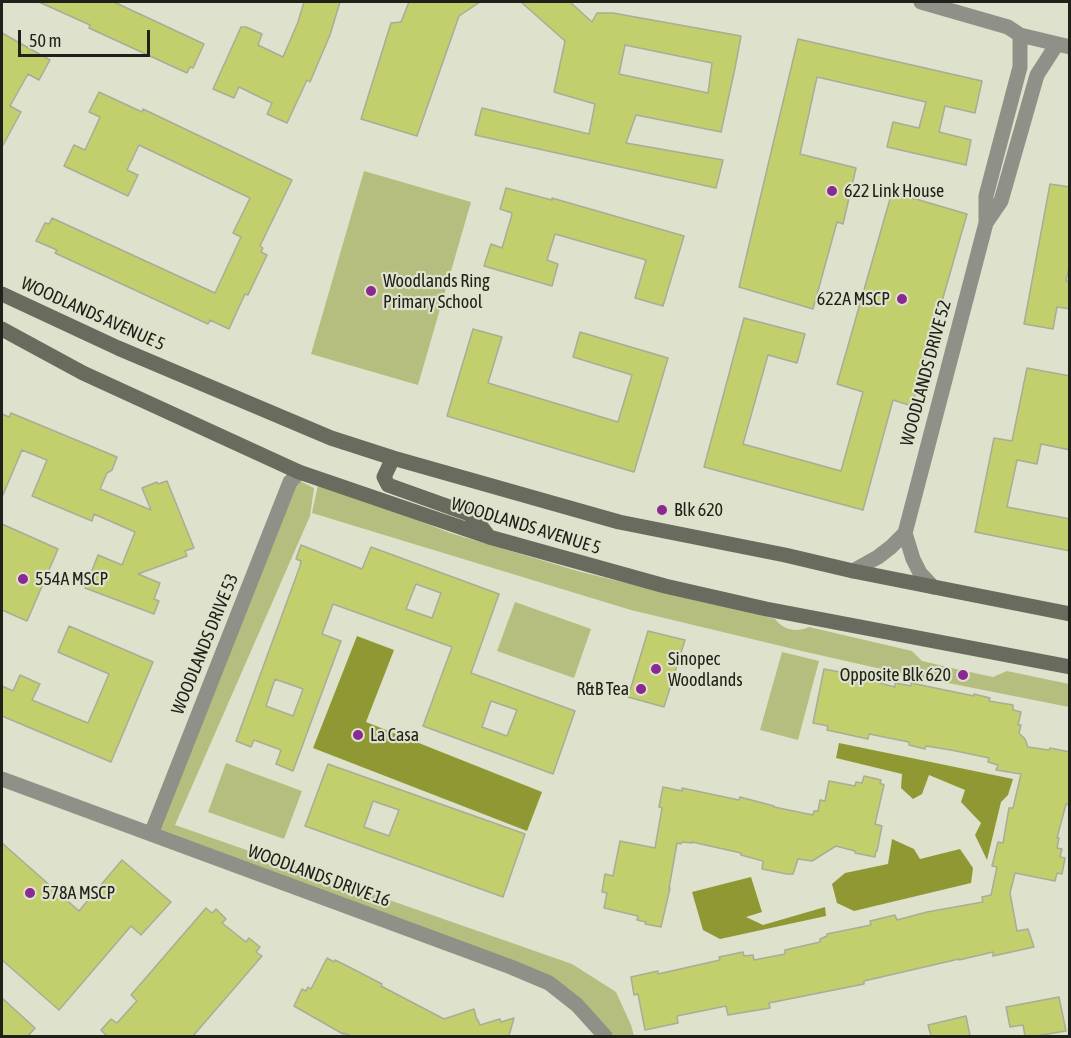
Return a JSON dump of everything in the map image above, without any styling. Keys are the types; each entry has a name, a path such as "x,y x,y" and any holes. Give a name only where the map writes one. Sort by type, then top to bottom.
{"main road":[{"name":"WOODLANDS AVENUE 5","path":"2,294 118,348 331,438 393,458 619,522 1070,614"},
{"name":"WOODLANDS AVENUE 5","path":"2,329 83,373 300,472 489,537 666,586 755,607 1070,667"},
{"path":"393,458 384,477 388,485 469,514 489,537"}],"street":[{"path":"921,2 1008,27 1020,35 1063,45"},
{"name":"WOODLANDS DRIVE 52","path":"905,533 986,223 986,196 1020,67 1020,35"},
{"name":"WOODLANDS DRIVE 52","path":"986,223 1001,201 1037,75 1063,45"},
{"name":"WOODLANDS DRIVE 53","path":"151,834 290,482 300,472"},
{"path":"853,571 878,557 905,533 920,573 933,587"},
{"name":"WOODLANDS DRIVE 16","path":"2,779 549,983 577,1005 605,1036"}],"shaded area":[{"path":"364,171 471,202 418,385 311,354"},
{"path":"292,477 314,488 310,516 175,825 572,964 616,992 634,1036 606,1036 556,979 151,834"},
{"path":"318,485 380,505 450,533 581,572 775,619 782,626 790,629 800,630 809,627 912,651 922,661 993,677 1007,671 1069,684 1069,707 908,675 631,610 312,513"},
{"path":"515,602 591,629 574,678 497,651"},
{"name":"La Casa","path":"357,636 394,650 366,722 542,792 527,831 313,748"},
{"path":"782,652 819,661 798,740 760,730"},
{"path":"839,743 1013,779 1008,795 1001,802 987,860 975,835 981,823 961,802 965,790 929,775 922,794 913,799 901,788 902,774 836,758"},
{"path":"226,763 302,791 284,839 208,812"},
{"path":"892,839 914,849 920,859 960,849 973,868 971,883 854,911 837,903 832,884 845,873 888,864"},
{"path":"751,877 762,912 746,917 763,925 825,907 826,916 720,939 703,930 692,892"}],"building":[{"path":"39,2 114,2 204,44 193,68 190,67 187,73 89,28 90,25"},
{"path":"304,2 340,2 330,35 310,82 307,80 287,123 267,114 272,103 239,87 234,98 213,89 241,27 262,34 258,45 283,57"},
{"path":"409,2 480,2 459,16 417,136 361,119 391,23 401,22"},
{"path":"521,2 570,2 592,22 597,13 613,13 741,36 721,132 636,115 626,143 723,160 716,188 475,135 482,108 589,134 595,104 554,92 565,41","holes":["625,45 712,63 708,93 619,74"]},
{"path":"2,33 50,60 39,80 28,74 10,106 21,112 2,147"},
{"path":"798,39 982,81 975,113 945,106 939,132 971,140 966,165 887,147 893,122 919,128 926,102 817,77 800,154 856,168 843,224 837,222 813,309 739,287"},
{"path":"99,92 142,112 143,109 292,180 260,246 263,248 261,252 267,255 229,329 210,320 208,324 55,253 57,250 36,241 45,223 49,224 52,218 215,293 241,237 233,233 250,198 139,145 127,170 138,175 128,196 64,166 74,145 85,150 100,117 89,112"},
{"path":"1050,184 1070,187 1070,264 1066,281 1070,282 1070,309 1057,307 1053,329 1024,324"},
{"path":"506,188 552,200 552,198 684,236 663,306 635,298 646,260 555,234 547,260 558,264 552,286 484,266 491,244 502,248 511,218 512,213 500,209"},
{"path":"892,192 967,214 912,406 893,400 863,510 704,467 744,318 805,334 797,363 768,355 743,444 841,471 863,392 837,384"},
{"path":"473,329 502,337 488,383 618,422 632,375 573,357 580,332 668,358 634,472 447,416"},
{"path":"1027,368 1070,376 1070,450 1041,444 1037,464 1017,460 1007,507 1070,519 1070,551 975,532 994,438 1012,441"},
{"path":"11,413 117,457 100,489 151,510 142,488 167,481 194,548 185,551 187,556 138,574 160,583 154,599 159,601 154,614 85,588 98,555 122,565 135,532 94,514 92,521 32,496 47,460 22,450 2,497 2,414 9,417"},
{"name":"554A MSCP","path":"2,524 58,549 27,621 2,610"},
{"path":"301,545 362,569 371,547 499,594 471,673 575,711 553,774 423,726 452,647 333,604 322,634 341,641 293,771 276,764 281,750 254,740 251,747 236,741 300,566 301,561 296,559","holes":["416,584 441,593 432,618 406,609","275,679 303,689 293,716 266,706","491,701 517,710 507,736 482,727"]},
{"path":"69,626 153,662 111,762 2,716 2,686 13,691 20,675 40,684 32,700 88,723 109,674 58,652"},
{"name":"Sinopec Woodlands","path":"648,631 685,640 664,707 628,697"},
{"path":"841,668 857,671 856,677 895,687 895,683 911,686 911,683 974,696 974,694 990,698 989,701 1013,705 1013,710 1021,712 1019,733 1025,739 1028,747 1070,752 1070,805 1066,804 1057,838 1059,838 1057,848 1062,849 1060,857 1065,858 1062,874 1057,873 1055,881 1015,873 1010,893 1017,931 1028,929 1034,947 993,956 993,952 959,959 864,981 864,984 769,1003 770,1008 728,1015 726,1006 677,1016 678,1023 645,1030 638,994 634,995 631,977 658,971 658,974 720,960 719,957 743,952 744,956 753,955 754,960 785,954 785,950 820,942 820,939 827,934 871,925 870,921 895,915 897,920 983,902 982,897 991,895 997,867 992,866 998,842 1003,843 1009,808 1013,808 1021,774 996,770 998,765 988,762 989,758 926,746 925,749 909,745 909,742 869,734 868,739 827,730 828,726 813,723 824,669 840,672"},
{"path":"328,764 525,834 503,897 305,826","holes":["373,801 399,810 389,836 364,827"]},
{"path":"864,776 881,780 880,783 884,785 875,824 882,826 875,857 836,846 812,861 798,859 793,874 787,874 762,869 763,861 741,855 741,853 692,842 682,842 677,843 661,927 645,924 646,922 637,920 638,916 604,908 607,893 602,892 605,874 613,876 620,841 655,848 663,787 682,791 682,788 739,800 740,797 813,815 814,811 818,811 820,800 825,801 829,781 855,786 856,782 862,783"},
{"name":"578A MSCP","path":"2,843 79,911 122,860 171,902 141,935 131,926 59,1010 2,960"},
{"path":"206,908 212,913 216,909 226,919 222,923 246,942 249,938 260,947 256,952 262,956 193,1036 104,1036 106,1035 101,1030 111,1019 117,1023 137,1001 131,995"},
{"path":"327,958 382,984 381,986 444,1019 474,1009 480,1025 500,1019 501,1022 514,1018 509,1036 351,1036 343,1034 294,1006 302,989 306,991 308,987 311,989"},
{"path":"1059,997 1066,1031 1025,1036 1023,1025 1010,1027 1006,1007"},
{"path":"2,998 35,1028 28,1036 2,1036"},
{"path":"966,1016 970,1036 931,1036 928,1025"}],"place":[{"name":"622 Link House","path":"832,191"},
{"name":"Woodlands Ring Primary School","path":"371,291"},
{"name":"622A MSCP","path":"902,299"},
{"name":"Blk 620","path":"662,510"},
{"name":"554A MSCP","path":"23,579"},
{"name":"Sinopec Woodlands","path":"656,669"},
{"name":"Opposite Blk 620","path":"963,675"},
{"name":"R&B Tea","path":"641,689"},
{"name":"La Casa","path":"358,735"},
{"name":"578A MSCP","path":"30,893"}]}
